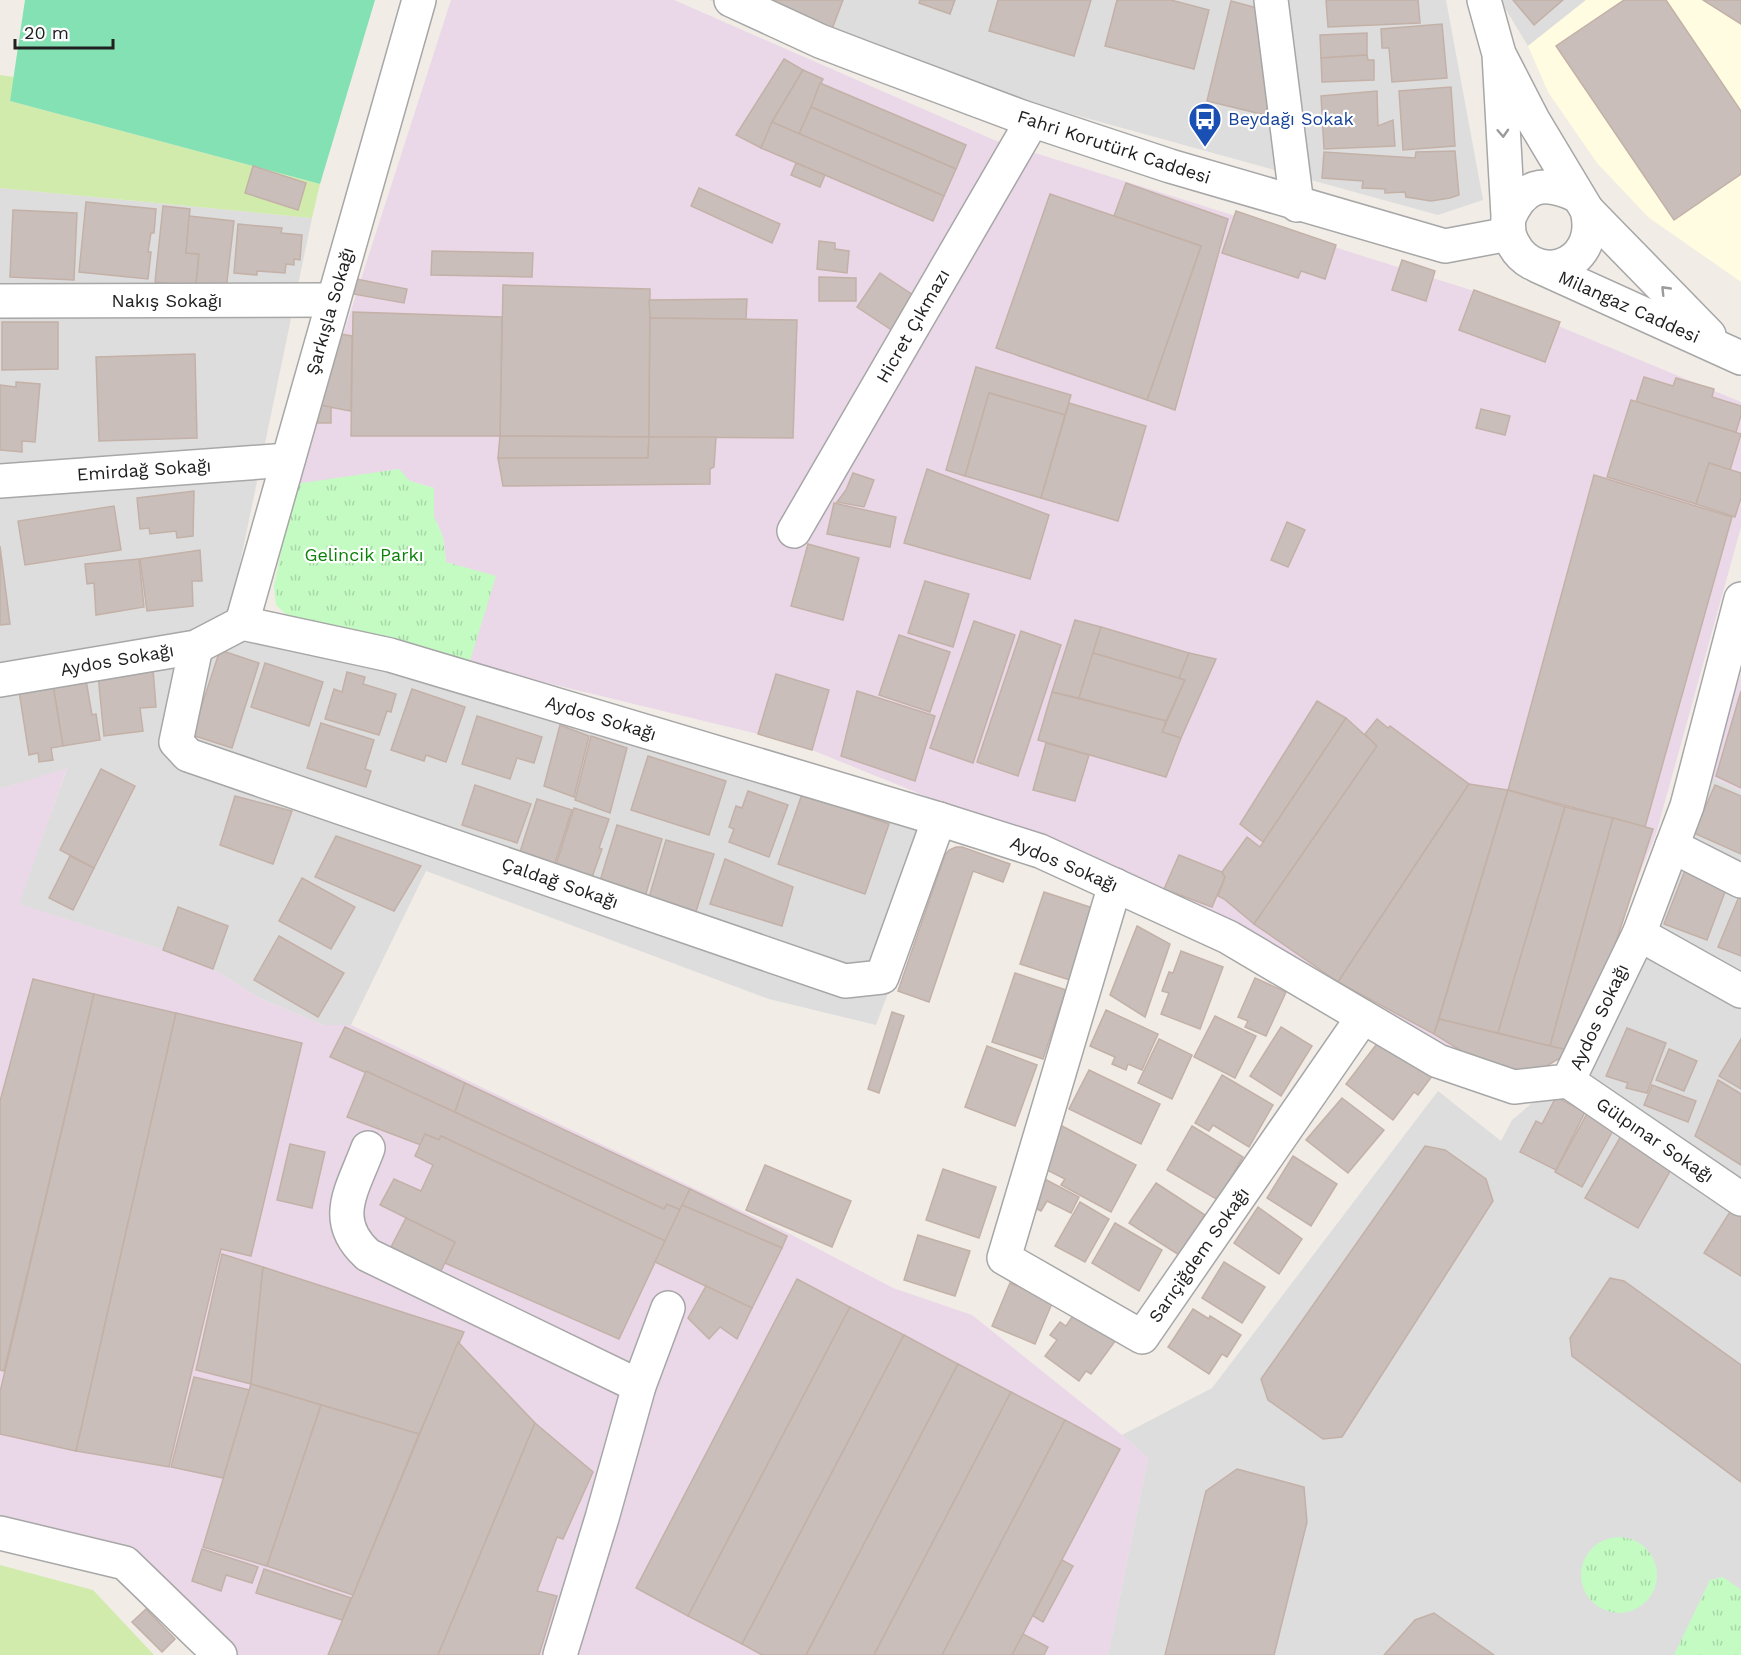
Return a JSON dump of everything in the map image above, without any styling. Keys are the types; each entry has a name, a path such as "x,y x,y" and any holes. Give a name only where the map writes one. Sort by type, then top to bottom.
{"street":[{"name":"Şarkışla Sokağı","path":"242,623 419,0"},
{"name":"Fahri Korutürk Caddesi","path":"731,0 820,40 1032,121 1297,205 1445,246 1509,227"},
{"path":"1271,0 1297,205"},
{"name":"Milangaz Caddesi","path":"1485,0 1499,54 1509,227 1512,244 1528,262 1731,352"},
{"name":"Milangaz Caddesi","path":"1499,54 1533,120 1582,203 1591,224 1584,249 1575,258 1564,266 1551,268 1538,266"},
{"name":"Hicret Çıkmazı","path":"794,531 1032,121"},
{"name":"Milangaz Caddesi","path":"1509,227 1513,208 1521,197 1531,190 1545,186 1557,187 1582,203 1731,352"},
{"name":"Nakış Sokağı","path":"0,301 333,300"},
{"name":"Emirdağ Sokağı","path":"0,481 288,460"},
{"name":"Aydos Sokağı","path":"0,680 196,647 242,623 390,656 1040,851 1228,937 1438,1061 1514,1087 1568,1082 1639,934 1687,806 1741,600"},
{"name":"Çaldağ Sokağı","path":"196,647 176,742 188,754 845,981 882,977 939,819"},
{"path":"1672,846 1741,881"},
{"name":"Sarıçiğdem Sokağı","path":"1115,885 1004,1258 1142,1337 1363,1017"},
{"path":"1639,934 1741,992"},
{"name":"Gülpınar Sokağı","path":"1568,1082 1741,1199"},
{"path":"368,1148 346,1209 346,1221 350,1232 357,1245 368,1255 639,1386"},
{"path":"560,1655 639,1386 668,1308"},
{"path":"0,1533 124,1563 220,1655"}],"shaded area":[{"path":"451,0 674,0 994,140 1474,291 1741,402 1741,527 1656,834 1566,1053 1521,1074 1449,1049 1048,836 945,804 812,750 758,734 469,664 446,562 443,537 434,516 434,488 410,481 295,484"},
{"path":"709,0 1446,0 1483,200 1438,215 904,68"},
{"path":"1500,0 1586,0 1528,46"},
{"path":"1586,0 1741,0 1741,282 1648,217 1597,163 1548,92 1528,46"},
{"path":"0,188 312,218 229,616 954,836 946,839 876,1025 769,999 426,871 351,1025 323,1025 259,998 213,969 163,950 18,904 67,769 0,789"},
{"path":"1741,673 1741,791 1709,776"},
{"path":"67,768 19,904 163,950 213,969 259,998 323,1025 351,1025 788,1233 893,1288 972,1315 1122,1435 1148,1458 1108,1655 234,1655 140,1558 0,1522 0,789"},
{"path":"1709,776 1741,791 1741,1655 1108,1655 1148,1458 1122,1435 1212,1388 1438,1091 1501,1141 1512,1120 1538,1098 1558,1093"}],"green space":[{"path":"25,0 375,0 320,184 10,101"},
{"path":"0,75 14,77 10,101 320,184 312,218 0,188"},
{"name":"Gelincik Parkı","path":"399,469 410,481 434,488 434,516 443,537 446,562 496,576 469,664 293,621 276,605 274,586 295,484"},
{"path":"1619,1537 1633,1540 1646,1548 1654,1561 1657,1575 1654,1589 1646,1602 1633,1610 1619,1613 1605,1610 1592,1602 1584,1589 1581,1575 1584,1561 1592,1548 1605,1540"},
{"path":"0,1565 93,1590 154,1655 0,1655"},
{"path":"1723,1577 1741,1590 1741,1655 1674,1655 1710,1580"}],"building":[{"path":"748,0 843,0 832,29"},
{"path":"920,0 955,0 950,14 919,3"},
{"path":"998,0 1091,0 1074,56 989,31"},
{"path":"1117,0 1171,0 1209,10 1194,69 1105,46"},
{"path":"1326,0 1418,0 1420,23 1328,27"},
{"path":"1513,0 1563,0 1534,25"},
{"path":"1624,0 1666,0 1741,111 1741,174 1674,220 1556,46"},
{"path":"1703,0 1741,0 1741,24"},
{"path":"1231,1 1265,10 1276,73 1265,115 1207,101"},
{"path":"1442,24 1447,78 1392,82 1389,48 1382,48 1381,29"},
{"path":"1367,33 1367,55 1321,58 1320,35"},
{"path":"1367,55 1368,60 1374,60 1374,80 1322,82 1321,58"},
{"path":"784,59 803,70 772,122 761,148 736,135"},
{"path":"803,70 823,79 799,134 772,122"},
{"path":"820,83 966,145 956,169 811,107"},
{"path":"1451,87 1455,146 1403,150 1399,91"},
{"path":"1377,91 1378,126 1393,120 1395,146 1324,149 1321,96"},
{"path":"811,107 956,169 944,196 799,134"},
{"path":"772,122 944,196 933,221 761,148"},
{"path":"1455,151 1459,195 1450,198 1431,201 1406,197 1405,192 1385,193 1385,189 1362,188 1363,181 1322,178 1324,152 1415,158 1416,152"},
{"path":"796,163 825,175 820,187 791,175"},
{"path":"253,166 306,183 298,210 245,193"},
{"path":"1126,183 1228,219 1175,410 1147,400 1201,246 1114,216"},
{"path":"699,188 780,224 772,243 691,206"},
{"path":"1050,194 1201,246 1147,400 996,348"},
{"path":"86,202 156,209 154,233 151,233 148,252 151,252 148,279 79,272"},
{"path":"163,206 190,209 186,253 199,254 196,286 155,282"},
{"path":"13,210 77,213 74,280 10,277"},
{"path":"1236,211 1336,245 1325,279 1301,271 1298,278 1222,253"},
{"path":"189,216 234,221 226,290 196,286 199,254 186,253"},
{"path":"238,224 282,228 281,233 302,235 300,260 294,259 294,265 286,264 285,273 257,271 257,275 234,273"},
{"path":"819,241 835,243 835,249 849,251 847,273 817,269"},
{"path":"432,251 533,253 532,277 431,275"},
{"path":"1402,260 1435,271 1426,301 1392,290"},
{"path":"880,273 916,297 893,331 857,307"},
{"path":"819,277 856,278 856,301 819,301"},
{"path":"356,279 407,289 404,303 353,294"},
{"path":"503,285 650,289 649,437 500,436"},
{"path":"1474,290 1560,322 1545,362 1459,330"},
{"path":"747,299 746,319 650,318 649,300"},
{"path":"353,312 502,317 500,436 351,436"},
{"path":"650,318 797,320 793,438 649,437"},
{"path":"2,322 58,322 58,369 2,370"},
{"path":"335,333 352,336 351,411 318,405"},
{"path":"195,354 197,438 99,441 96,357"},
{"path":"976,367 1071,395 1065,415 989,393 965,476 946,470"},
{"path":"1644,377 1673,386 1676,378 1714,389 1712,397 1741,406 1736,432 1636,402"},
{"path":"16,382 40,384 35,442 22,441 22,452 0,450 0,385 16,387"},
{"path":"989,393 1065,415 1041,498 965,476"},
{"path":"1631,400 1741,434 1730,470 1709,463 1696,504 1607,477"},
{"path":"1069,403 1146,426 1118,521 1041,498"},
{"path":"318,405 331,407 331,423 309,423"},
{"path":"1481,409 1510,416 1505,435 1476,428"},
{"path":"500,436 649,437 648,458 498,458"},
{"path":"649,437 716,437 714,467 710,469 710,484 503,486 498,458 648,458"},
{"path":"1709,463 1741,473 1741,498 1735,517 1696,504"},
{"path":"927,469 1049,515 1030,579 904,543"},
{"path":"853,473 874,480 864,507 837,502 846,490"},
{"path":"1594,475 1732,517 1645,827 1508,790"},
{"path":"194,491 193,536 177,538 176,531 150,534 149,528 140,529 137,498"},
{"path":"834,503 896,517 890,547 827,534"},
{"path":"114,506 121,550 25,565 18,521"},
{"path":"1287,522 1305,530 1288,567 1271,560"},
{"path":"808,544 859,558 843,620 791,606"},
{"path":"0,546 10,624 0,625"},
{"path":"200,550 202,581 192,581 193,606 147,611 140,559"},
{"path":"139,559 144,607 96,615 94,583 87,584 85,564"},
{"path":"925,581 969,594 953,647 908,633"},
{"path":"1075,620 1101,627 1079,698 1052,692"},
{"path":"974,621 1015,635 973,763 930,748"},
{"path":"1101,627 1189,653 1179,678 1093,653"},
{"path":"1021,631 1061,645 1018,776 977,762"},
{"path":"899,635 950,652 930,712 879,695"},
{"path":"220,650 259,663 232,748 192,735"},
{"path":"1093,653 1185,680 1166,721 1079,698"},
{"path":"1189,653 1216,659 1181,738 1162,732 1185,680 1179,678"},
{"path":"265,663 323,682 309,726 251,707"},
{"path":"153,669 156,707 140,708 143,731 104,736 98,675"},
{"path":"347,672 365,677 363,684 396,694 391,712 387,711 379,735 325,719 334,689 342,692"},
{"path":"776,674 829,690 812,750 758,734"},
{"path":"86,680 92,715 96,714 100,740 63,746 53,685"},
{"path":"53,685 63,746 51,748 53,760 39,762 38,753 29,755 19,691"},
{"path":"412,689 465,707 446,762 426,755 424,761 391,750"},
{"path":"857,691 935,716 915,781 841,756"},
{"path":"1741,691 1741,788 1716,776"},
{"path":"1052,692 1166,721 1162,732 1181,738 1166,777 1038,740"},
{"path":"1317,701 1346,718 1263,842 1240,824"},
{"path":"477,716 542,737 534,763 517,758 510,779 462,764"},
{"path":"1346,718 1377,746 1254,924 1218,896 1225,877 1222,872 1247,837 1260,847"},
{"path":"1377,719 1469,784 1338,982 1254,924 1377,746 1365,734"},
{"path":"321,723 374,740 365,769 371,771 366,787 307,768"},
{"path":"560,725 589,736 574,797 544,786"},
{"path":"591,736 627,748 610,813 575,800"},
{"path":"1046,743 1089,755 1075,801 1033,790"},
{"path":"648,756 726,781 709,835 631,810"},
{"path":"101,769 135,786 94,868 60,850"},
{"path":"1469,784 1508,790 1434,1034 1338,982"},
{"path":"475,785 531,804 517,843 462,825"},
{"path":"1715,785 1741,796 1741,854 1694,833"},
{"path":"1508,790 1565,807 1498,1033 1439,1019"},
{"path":"748,791 788,805 769,857 729,842 734,829 729,827 736,806 742,808"},
{"path":"802,794 889,824 865,894 778,864"},
{"path":"235,796 292,811 273,864 220,845"},
{"path":"537,799 572,810 553,869 518,858"},
{"path":"1565,807 1613,818 1550,1046 1498,1033"},
{"path":"574,808 609,819 591,880 555,868"},
{"path":"1613,818 1653,829 1597,1000 1572,1051 1550,1046"},
{"path":"617,825 662,839 643,904 597,891"},
{"path":"336,836 421,866 394,911 315,877"},
{"path":"666,840 714,854 694,918 647,904"},
{"path":"956,847 962,847 1010,864 1003,882 973,871 929,1002 898,991 945,855"},
{"path":"1179,855 1222,872 1225,877 1212,907 1164,889"},
{"path":"70,856 94,868 73,910 49,898"},
{"path":"725,859 793,887 782,926 710,904"},
{"path":"1689,860 1731,876 1707,940 1664,924"},
{"path":"302,878 355,907 331,949 279,921"},
{"path":"1044,892 1096,909 1073,981 1020,964"},
{"path":"1741,895 1741,956 1718,947"},
{"path":"178,907 228,926 213,969 163,950"},
{"path":"1137,926 1170,944 1145,1017 1110,995"},
{"path":"279,936 344,973 318,1017 254,980"},
{"path":"1181,951 1223,967 1200,1029 1161,1014 1169,993 1162,991 1169,972 1173,973"},
{"path":"1015,973 1066,990 1043,1059 992,1042"},
{"path":"1255,978 1286,992 1266,1036 1245,1027 1248,1021 1238,1017"},
{"path":"33,979 94,994 4,1371 0,1370 0,1101"},
{"path":"94,994 176,1013 76,1451 0,1434 0,1392"},
{"path":"1106,1010 1158,1034 1142,1070 1128,1064 1126,1070 1112,1064 1115,1057 1090,1046"},
{"path":"892,1012 904,1016 879,1093 868,1089"},
{"path":"176,1013 302,1043 251,1256 221,1249 169,1467 76,1451"},
{"path":"1215,1016 1256,1036 1235,1078 1194,1057"},
{"path":"1439,1019 1572,1051 1521,1081 1487,1067 1434,1034"},
{"path":"345,1027 465,1083 455,1112 330,1057"},
{"path":"1281,1027 1312,1046 1281,1096 1250,1076"},
{"path":"1627,1028 1666,1043 1647,1093 1626,1088 1628,1083 1606,1076"},
{"path":"1382,1037 1433,1075 1418,1095 1414,1092 1393,1120 1346,1084"},
{"path":"1159,1039 1192,1055 1172,1099 1138,1083"},
{"path":"1741,1039 1741,1089 1719,1076"},
{"path":"987,1046 1037,1065 1015,1126 965,1107"},
{"path":"1669,1049 1697,1061 1684,1091 1656,1080"},
{"path":"1089,1070 1160,1104 1141,1144 1069,1109"},
{"path":"366,1071 664,1209 667,1204 681,1210 665,1241 441,1136 439,1140 425,1134 421,1145 347,1117"},
{"path":"1222,1075 1273,1105 1249,1147 1213,1125 1209,1131 1195,1123"},
{"path":"1718,1080 1741,1094 1741,1165 1695,1136"},
{"path":"465,1083 690,1189 681,1210 667,1204 664,1209 455,1112"},
{"path":"1652,1085 1696,1101 1688,1122 1644,1105"},
{"path":"1556,1097 1585,1112 1556,1170 1520,1152 1536,1121 1542,1124"},
{"path":"1342,1098 1384,1130 1348,1173 1306,1140"},
{"path":"1589,1110 1616,1125 1582,1187 1555,1172"},
{"path":"1062,1126 1136,1165 1111,1212 1061,1185 1065,1179 1041,1167"},
{"path":"1192,1126 1243,1157 1218,1200 1167,1170"},
{"path":"425,1134 439,1140 441,1136 665,1241 619,1339 445,1263 455,1242 380,1205 394,1179 421,1191 433,1165 415,1156"},
{"path":"1621,1136 1673,1166 1638,1228 1585,1198"},
{"path":"290,1144 325,1152 312,1208 277,1200"},
{"path":"1425,1146 1445,1150 1486,1179 1493,1201 1342,1437 1323,1439 1268,1400 1261,1379"},
{"path":"1293,1156 1337,1184 1311,1226 1267,1198"},
{"path":"765,1165 851,1201 832,1247 746,1210"},
{"path":"943,1169 996,1187 979,1238 926,1220"},
{"path":"1037,1175 1079,1197 1071,1213 1047,1201 1041,1211 1023,1202"},
{"path":"1156,1183 1205,1215 1179,1255 1129,1223"},
{"path":"690,1189 787,1236 782,1248 682,1205"},
{"path":"1080,1202 1109,1219 1085,1262 1055,1246"},
{"path":"682,1205 782,1248 752,1308 655,1262"},
{"path":"1258,1207 1302,1239 1279,1274 1234,1243"},
{"path":"1733,1207 1741,1212 1741,1276 1704,1253"},
{"path":"406,1218 455,1242 440,1273 390,1249"},
{"path":"1115,1223 1162,1250 1139,1291 1092,1263"},
{"path":"918,1235 970,1251 955,1296 904,1280"},
{"path":"222,1254 263,1267 251,1384 196,1370"},
{"path":"1224,1262 1265,1287 1242,1323 1202,1298"},
{"path":"263,1267 464,1332 419,1434 251,1384"},
{"path":"1610,1278 1624,1281 1741,1365 1741,1482 1572,1356 1570,1338"},
{"path":"797,1279 850,1307 688,1616 636,1588"},
{"path":"1010,1283 1053,1301 1035,1344 992,1326"},
{"path":"706,1286 752,1308 737,1339 720,1327 709,1339 688,1318"},
{"path":"850,1307 904,1335 742,1644 688,1616"},
{"path":"1193,1309 1209,1319 1210,1316 1241,1335 1227,1357 1222,1354 1209,1374 1168,1347"},
{"path":"1076,1311 1116,1340 1091,1374 1086,1371 1079,1381 1045,1356 1057,1340 1050,1335 1060,1322 1066,1326"},
{"path":"904,1335 958,1364 806,1655 762,1655 742,1644"},
{"path":"458,1342 535,1423 438,1655 328,1655"},
{"path":"958,1364 1011,1392 874,1655 806,1655"},
{"path":"194,1377 250,1390 223,1478 171,1467"},
{"path":"251,1384 321,1405 267,1566 203,1547"},
{"path":"1011,1392 1065,1420 942,1655 874,1655"},
{"path":"321,1405 419,1434 353,1595 267,1566"},
{"path":"1065,1420 1120,1449 1012,1655 942,1655"},
{"path":"535,1423 593,1472 563,1539 557,1537 537,1591 557,1596 539,1655 438,1655"},
{"path":"1237,1469 1304,1487 1307,1522 1274,1655 1165,1655 1206,1491"},
{"path":"202,1549 258,1567 252,1583 226,1575 221,1591 192,1581"},
{"path":"1062,1560 1073,1566 1043,1622 1033,1616"},
{"path":"264,1569 351,1598 342,1620 256,1593"},
{"path":"146,1609 175,1639 162,1652 132,1622"},
{"path":"1434,1613 1494,1655 1384,1655 1415,1620"},
{"path":"1023,1634 1048,1647 1044,1655 1012,1655"}],"place":[{"name":"Beydağı Sokak","path":"1205,148"}]}
